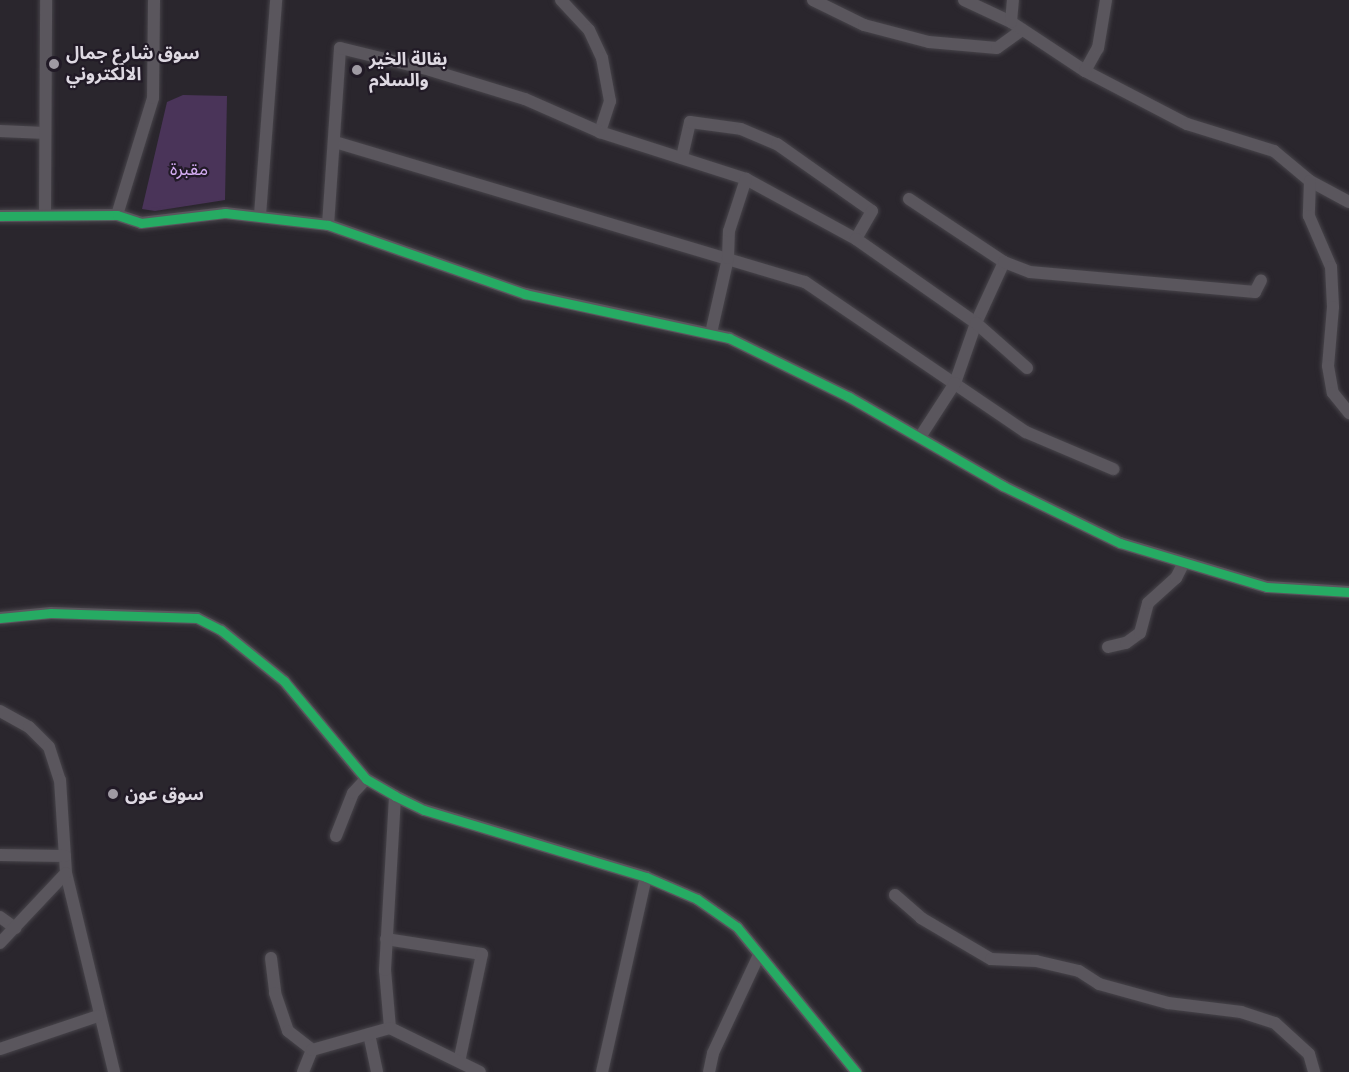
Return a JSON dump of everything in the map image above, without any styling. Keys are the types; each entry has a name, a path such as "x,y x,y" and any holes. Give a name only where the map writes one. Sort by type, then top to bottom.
{"street":[{"path":"45,214 46,0"},
{"path":"117,215 153,98 154,0"},
{"path":"260,215 276,0"},
{"path":"561,0 589,30 602,58 610,101 600,132"},
{"path":"813,0 864,25 929,42 998,48 1023,30"},
{"path":"964,0 1011,22 1085,71 1187,124 1274,151 1310,181 1349,202"},
{"path":"1011,22 1013,0"},
{"path":"1085,71 1098,48 1106,0"},
{"path":"328,225 340,48 430,70 525,99 600,132 746,179 856,239 976,323 1027,368"},
{"path":"682,157 690,122 741,129 777,144 872,211 856,239"},
{"path":"0,131 45,133"},
{"path":"335,142 805,282 1026,432 1113,469"},
{"path":"711,333 728,258 729,231 746,179"},
{"path":"1310,181 1309,216 1331,267 1333,307 1328,366 1333,393 1349,413"},
{"path":"909,199 1004,262 1030,272 1255,292 1261,280"},
{"path":"0,216 117,215 141,223 225,213 260,215 328,225 525,294 711,333 849,397 1003,486 1120,543 1183,564 1267,587 1349,592"},
{"path":"920,437 955,383 976,323 1004,262"},
{"path":"1108,647 1126,643 1140,633 1148,603 1176,578 1183,564"},
{"path":"0,618 51,613 197,618 238,642 284,681 366,779 395,796 424,810 646,877 697,899 737,927 856,1072"},
{"path":"0,711 29,728 49,747 60,780 66,873 98,1016 114,1072"},
{"path":"336,836 353,793 366,779"},
{"path":"390,1028 386,939 395,796"},
{"path":"0,855 65,856"},
{"path":"0,943 66,873"},
{"path":"603,1072 646,877"},
{"path":"895,895 921,918 991,959 1036,960 1079,971 1099,984 1168,1003 1241,1012 1275,1023 1309,1054 1314,1072"},
{"path":"0,917 15,928"},
{"path":"386,939 482,954 459,1062"},
{"path":"709,1072 713,1053 759,955"},
{"path":"271,958 275,993 288,1031 312,1050"},
{"path":"0,1049 98,1016"},
{"path":"312,1050 390,1028 480,1072"},
{"path":"369,1034 377,1072"},
{"path":"303,1072 312,1050"}],"green space":[{"name":"مقبرة","path":"183,95 227,96 225,200 155,211 142,209 167,102"}],"cycle path":[{"path":"0,216 117,215 141,223 225,213 328,225 525,294 729,338 849,397 1003,486 1120,543 1267,587 1349,592"},
{"path":"0,618 51,613 197,618 221,630 284,681 366,779 395,796 424,810 646,877 697,899 737,927 856,1072"}],"place":[{"name":"سوق شارع جمال الالكتروني","path":"54,64"},
{"name":"بقالة الخير والسلام","path":"357,70"},
{"name":"سوق عون","path":"113,794"}]}
